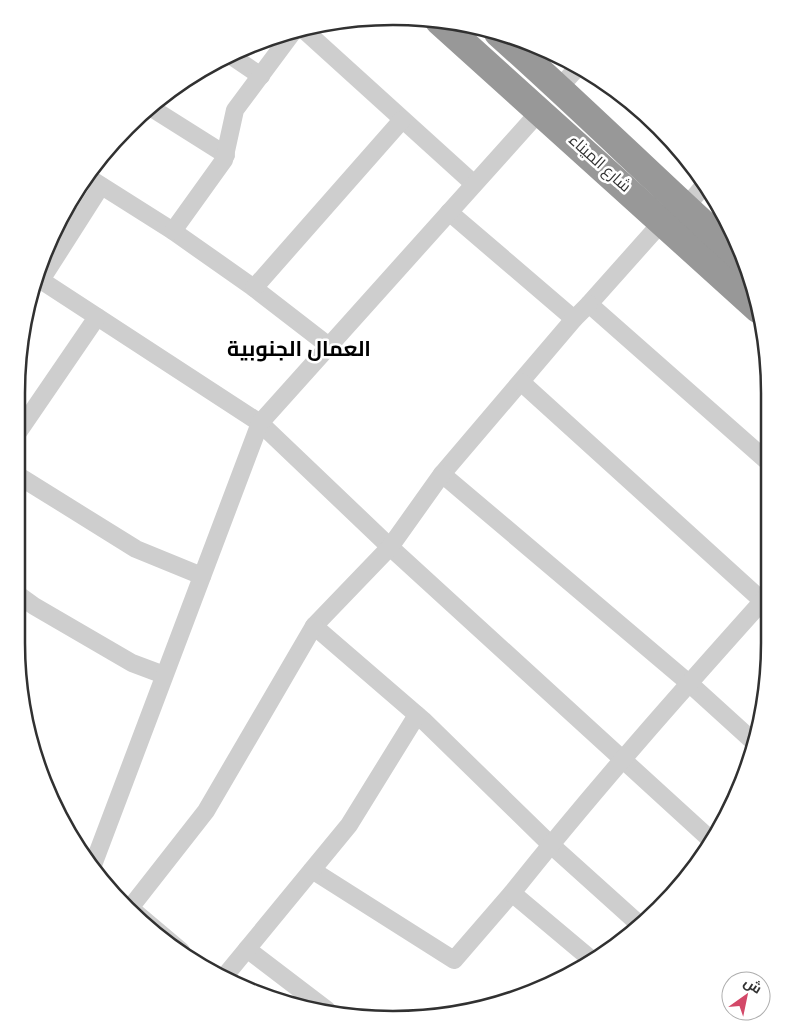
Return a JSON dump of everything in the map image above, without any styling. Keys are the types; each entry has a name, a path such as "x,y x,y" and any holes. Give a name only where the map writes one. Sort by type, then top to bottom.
{"highway":[{"name":"شارع الميناء","path":"448,29 540,111 674,214 734,254"},
{"name":"شارع الميناء","path":"512,45 559,88 747,296"}],"street":[{"path":"310,35 474,184"},
{"path":"173,232 224,160 235,110 286,42"},
{"path":"237,60 261,76"},
{"path":"559,88 573,72"},
{"path":"156,111 226,155"},
{"path":"95,859 260,423 540,111"},
{"path":"254,288 402,120"},
{"path":"93,180 173,232 254,288 329,346"},
{"path":"50,261 102,186"},
{"path":"133,903 206,811 314,626 390,547 442,474 574,319 699,189"},
{"path":"449,212 574,319"},
{"path":"43,281 260,423 390,547 706,836"},
{"path":"589,304 761,457"},
{"path":"25,422 97,317"},
{"path":"521,382 761,597"},
{"path":"442,474 690,684 748,737"},
{"path":"25,480 136,549 202,576"},
{"path":"25,600 132,663 164,675"},
{"path":"312,870 454,960 622,760 761,605"},
{"path":"314,626 417,715 550,844 635,921"},
{"path":"228,972 349,825 417,715"},
{"path":"512,893 587,956"},
{"path":"247,948 318,1003"}],"district":[{"name":"العمال الجنوبية","path":"299,350"}]}
